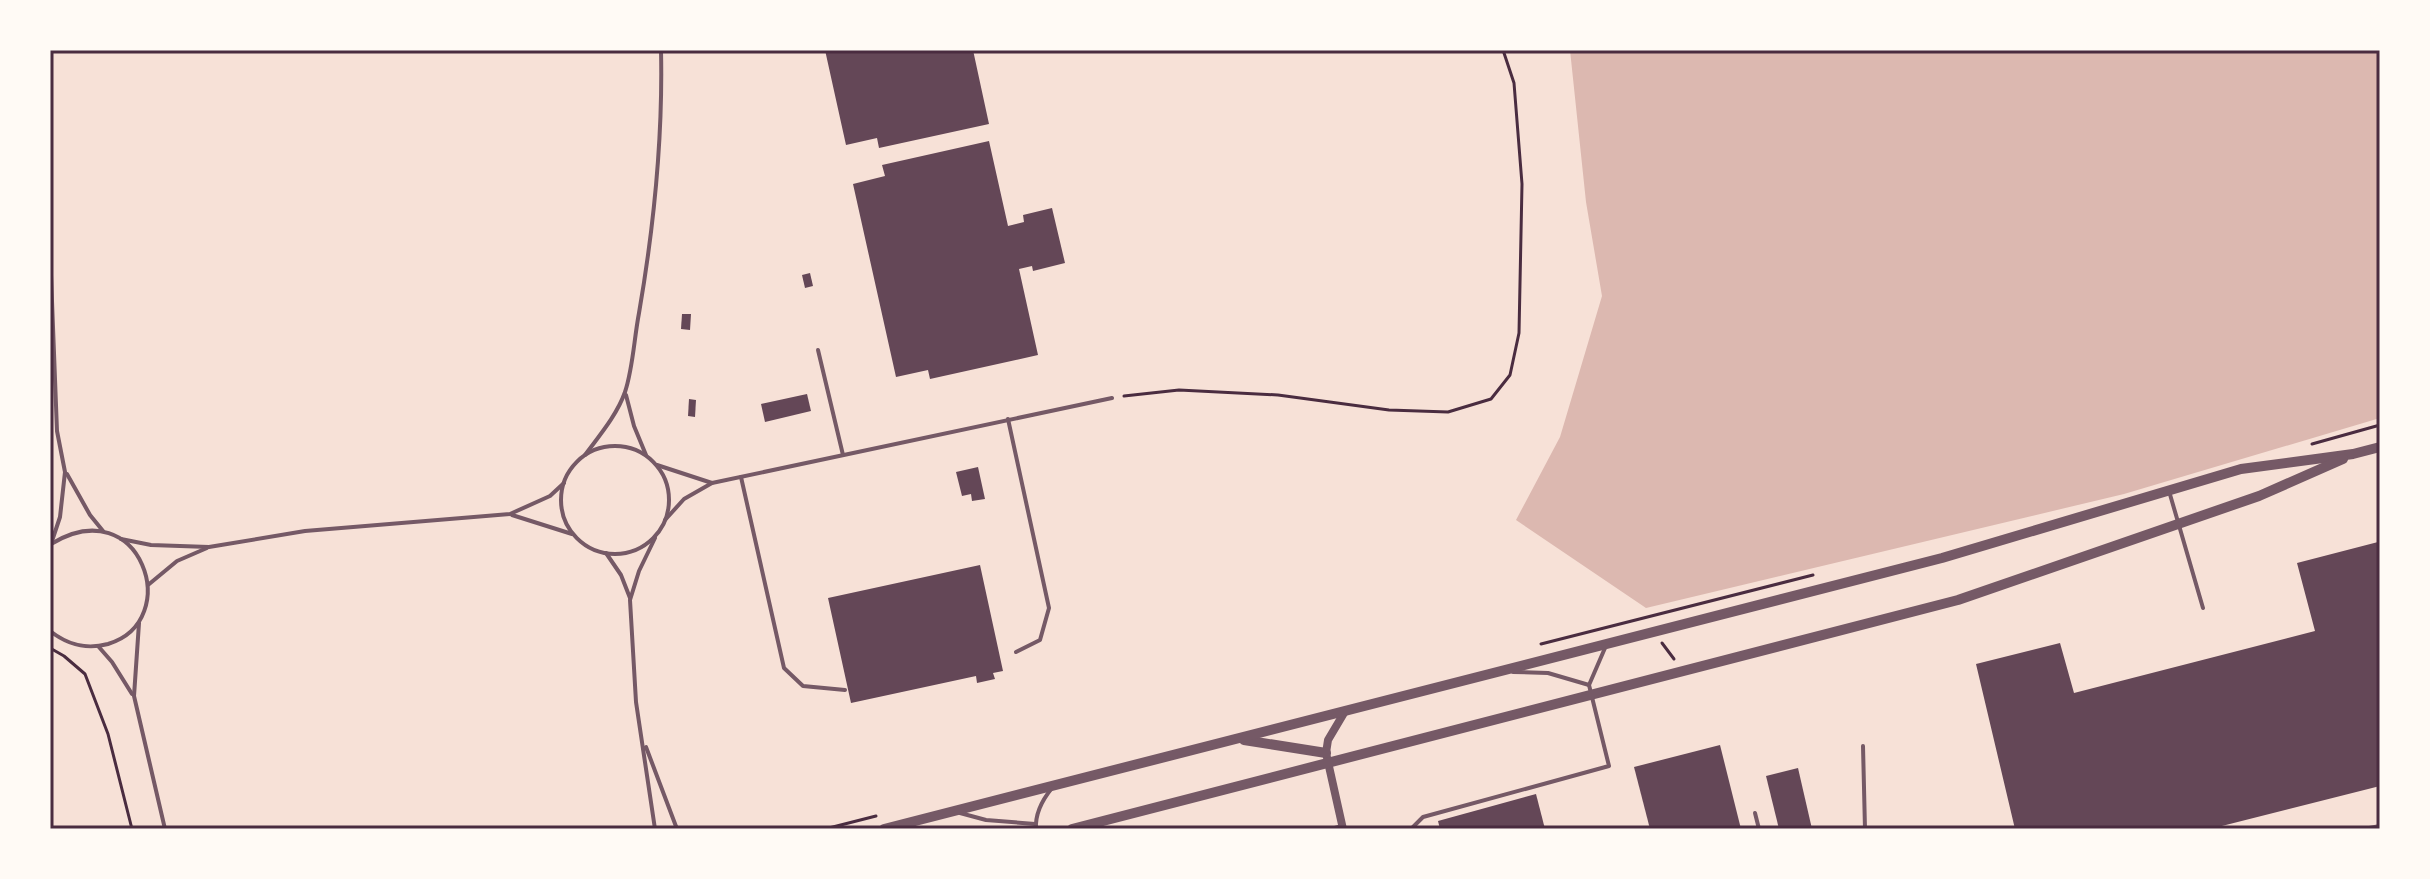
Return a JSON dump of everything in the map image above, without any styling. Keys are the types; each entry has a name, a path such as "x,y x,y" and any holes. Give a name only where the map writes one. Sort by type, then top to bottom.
{"street":[{"path":"884,829 1942,558 2241,469 2353,454 2380,447"},
{"path":"1072,829 1326,758 1591,690 1684,672 1958,600 2259,496 2353,454"},
{"path":"1342,828 1326,758 1328,740 1344,713"},
{"path":"1238,739 1326,758"}],"lane":[{"path":"51,545 67,535 85,530 104,531 121,539 151,545 209,547 305,531 510,514 550,496 564,483 572,467 611,420 625,393 649,253 659,170 663,103 661,50"},
{"path":"50,249 54,388 57,431 65,472 60,517 51,545"},
{"path":"818,350 843,455"},
{"path":"625,393 646,456"},
{"path":"630,600 639,571 665,520 684,499 712,483 1112,398"},
{"path":"1008,419 1049,608 1040,640 1016,652"},
{"path":"585,455 600,448 632,448 656,465 712,483"},
{"path":"656,465 668,491 669,506 665,520"},
{"path":"65,472 90,515 104,531"},
{"path":"741,477 784,668 803,686 845,690"},
{"path":"564,483 562,510 574,535"},
{"path":"2169,491 2203,608"},
{"path":"510,514 574,535 589,547 606,553 634,550 657,534"},
{"path":"50,631 62,640 79,646 98,646 121,637 139,620 147,603 148,585 144,567 135,551 121,539"},
{"path":"148,585 177,561 209,547"},
{"path":"606,553 621,575 630,600 636,702 655,829"},
{"path":"139,620 134,696 165,829"},
{"path":"1411,829 1423,817 1609,766 1591,690 1606,645"},
{"path":"98,646 134,696"},
{"path":"1502,672 1548,673 1591,690"},
{"path":"644,741 677,829"},
{"path":"1863,746 1865,829"},
{"path":"954,811 986,820 1036,826 1044,798 1053,786"},
{"path":"1755,813 1759,829"},
{"path":"2364,829 2380,826"},
{"path":"1331,829 1342,828"}],"path":[{"path":"1112,398 1179,390 1278,395 1389,410 1448,412 1491,399 1510,375 1519,333 1522,184 1514,83 1503,50"},
{"path":"1649,615 1653,633 1684,672"},
{"path":"50,648 85,674 108,734 132,829"}],"shaded area":[{"path":"1570,50 2380,50 2380,418 2124,494 1646,608 1516,520 1560,437 1602,296 1586,202"}],"building":[{"path":"825,50 973,50 989,124 879,148 877,138 846,145"},
{"path":"989,141 1008,226 1024,222 1023,215 1052,208 1065,263 1033,271 1032,266 1019,269 1038,355 930,379 928,370 896,377 853,184 885,176 882,165"},
{"path":"810,273 813,286 805,288 802,275"},
{"path":"682,314 691,314 690,330 681,329"},
{"path":"807,394 811,411 765,422 761,404"},
{"path":"689,399 696,400 695,417 688,416"},
{"path":"978,467 985,499 972,501 971,494 962,496 956,472"},
{"path":"2378,542 2380,786 2210,829 2015,829 1976,664 2060,643 2074,693 2315,631 2297,563"},
{"path":"980,565 1003,671 993,673 995,679 977,683 976,676 851,703 828,598"},
{"path":"1720,745 1741,829 1650,829 1634,767"},
{"path":"1798,768 1812,829 1779,829 1766,776"},
{"path":"1536,794 1545,829 1440,829 1438,821"}]}
